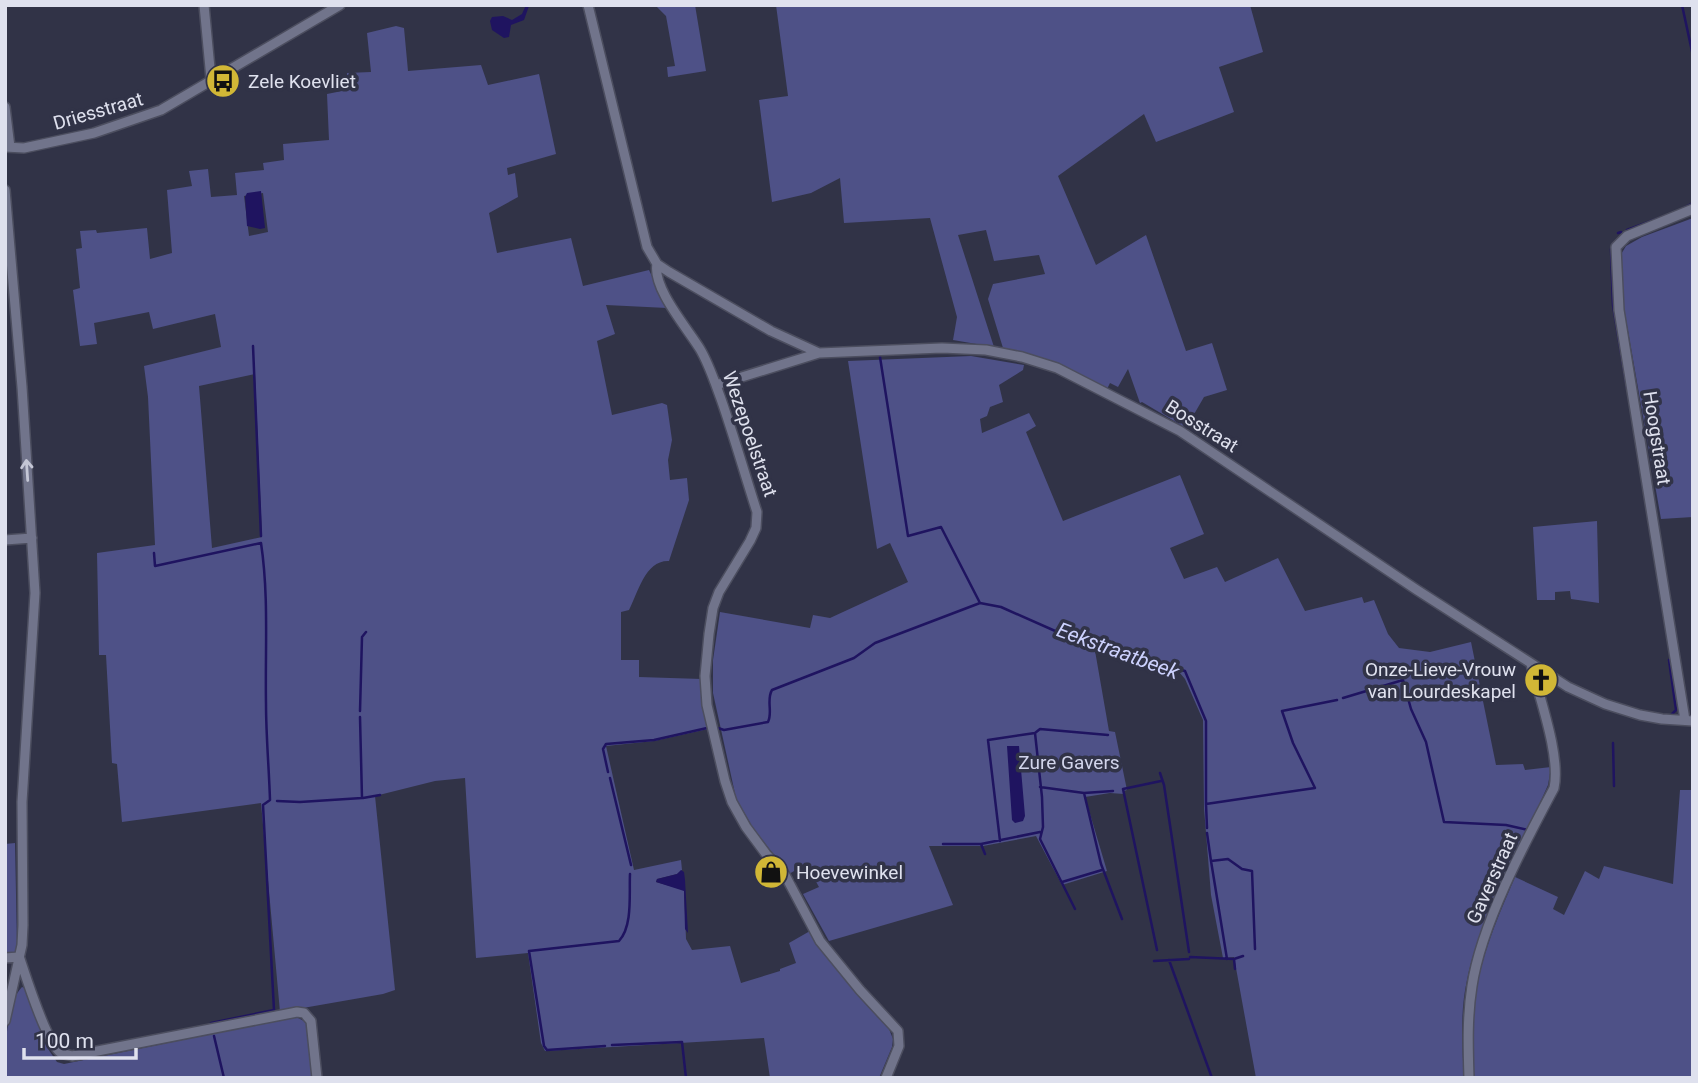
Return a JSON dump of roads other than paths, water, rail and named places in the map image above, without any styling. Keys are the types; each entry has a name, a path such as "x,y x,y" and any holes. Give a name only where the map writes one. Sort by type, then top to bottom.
{"street":[{"path":"205,5 211,79"},
{"name":"Driesstraat","path":"8,147 39,145 94,134 161,110 340,5"},
{"name":"Wezepoelstraat","path":"588,5 647,247 657,264 659,281 700,350 716,385 757,512 756,528 750,541 719,592 713,608 709,634 705,676 707,705 725,781 732,802 746,827 785,876 820,941 898,1031 899,1046 886,1078"},
{"path":"5,107 8,147"},
{"path":"5,190 35,593 22,802 23,925 5,1021"},
{"name":"Hoogstraat","path":"1689,721 1619,310 1615,263 1616,247 1627,236 1693,209"},
{"name":"Bosstraat","path":"657,264 771,331 819,353 942,348 986,350 1057,368 1180,431 1549,676 1605,704 1662,719 1689,721"},
{"path":"716,385 819,353"},
{"path":"5,540 32,538"},
{"name":"Gaverstraat","path":"1469,1078 1468,1024 1476,963 1501,898 1554,788 1556,778 1531,664"},
{"path":"1539,698 1540,689 1549,676"},
{"path":"5,958 19,957"},
{"path":"19,957 40,1014 61,1054 72,1056 297,1012 304,1013 311,1021 317,1078"}],"waterway":[{"name":"Eekstraatbeek","path":"1682,5 1693,56"},
{"name":"Eekstraatbeek","path":"1680,210 1693,203"},
{"name":"Eekstraatbeek","path":"1627,230 1665,216"},
{"name":"Eekstraatbeek","path":"1611,249 1613,305 1627,388"},
{"path":"253,346 261,536"},
{"path":"880,357 908,536 941,527 980,603"},
{"path":"154,553 155,566 261,543 266,603 266,716 270,800 263,805 274,1010 211,1023"},
{"name":"Eekstraatbeek","path":"718,728 724,730 768,722 772,690 854,658 875,643 980,603 1001,607 1062,634 1185,671 1206,721 1206,804 1315,788 1293,743 1282,711 1337,700"},
{"path":"360,711 362,637 366,632"},
{"name":"Eekstraatbeek","path":"1669,660 1676,710 1671,715"},
{"name":"Eekstraatbeek","path":"1343,698 1403,680 1411,709 1426,742 1444,822 1506,825 1528,830"},
{"path":"277,801 362,798 360,717"},
{"name":"Eekstraatbeek","path":"608,772 603,749 606,744 654,740 707,728"},
{"path":"1035,733 1040,729 1108,735"},
{"path":"1000,841 988,740 1035,733 1042,797 1043,827 1040,839 1075,909"},
{"name":"Eekstraatbeek","path":"1613,743 1614,786"},
{"path":"1160,773 1189,952"},
{"name":"Eekstraatbeek","path":"610,778 631,865"},
{"path":"1157,950 1123,789 1161,781"},
{"path":"1040,787 1084,793 1113,791"},
{"path":"1084,793 1101,864 1122,919"},
{"path":"363,798 380,795"},
{"path":"1206,804 1207,828"},
{"path":"943,844 981,844 1040,832"},
{"path":"1207,833 1211,861 1228,859 1242,869 1252,871 1255,949"},
{"path":"981,844 985,854"},
{"path":"1211,861 1227,959"},
{"path":"1062,882 1102,870"},
{"name":"Eekstraatbeek","path":"605,1046 547,1050 544,1046 529,951 619,941 628,918 630,874"},
{"path":"1234,959 1243,956"},
{"path":"1190,957 1234,959 1235,969"},
{"path":"1154,961 1189,959"},
{"path":"1169,960 1212,1078"},
{"path":"214,1036 224,1078"},
{"name":"Eekstraatbeek","path":"612,1045 682,1042 686,1078"}],"place":[{"name":"Zele Koevliet","path":"223,81"},
{"name":"Onze-Lieve-Vrouw van Lourdeskapel","path":"1541,680"},
{"name":"Hoevewinkel","path":"771,872"}],"park label":[{"name":"Zure Gavers","path":"1069,762"}]}
